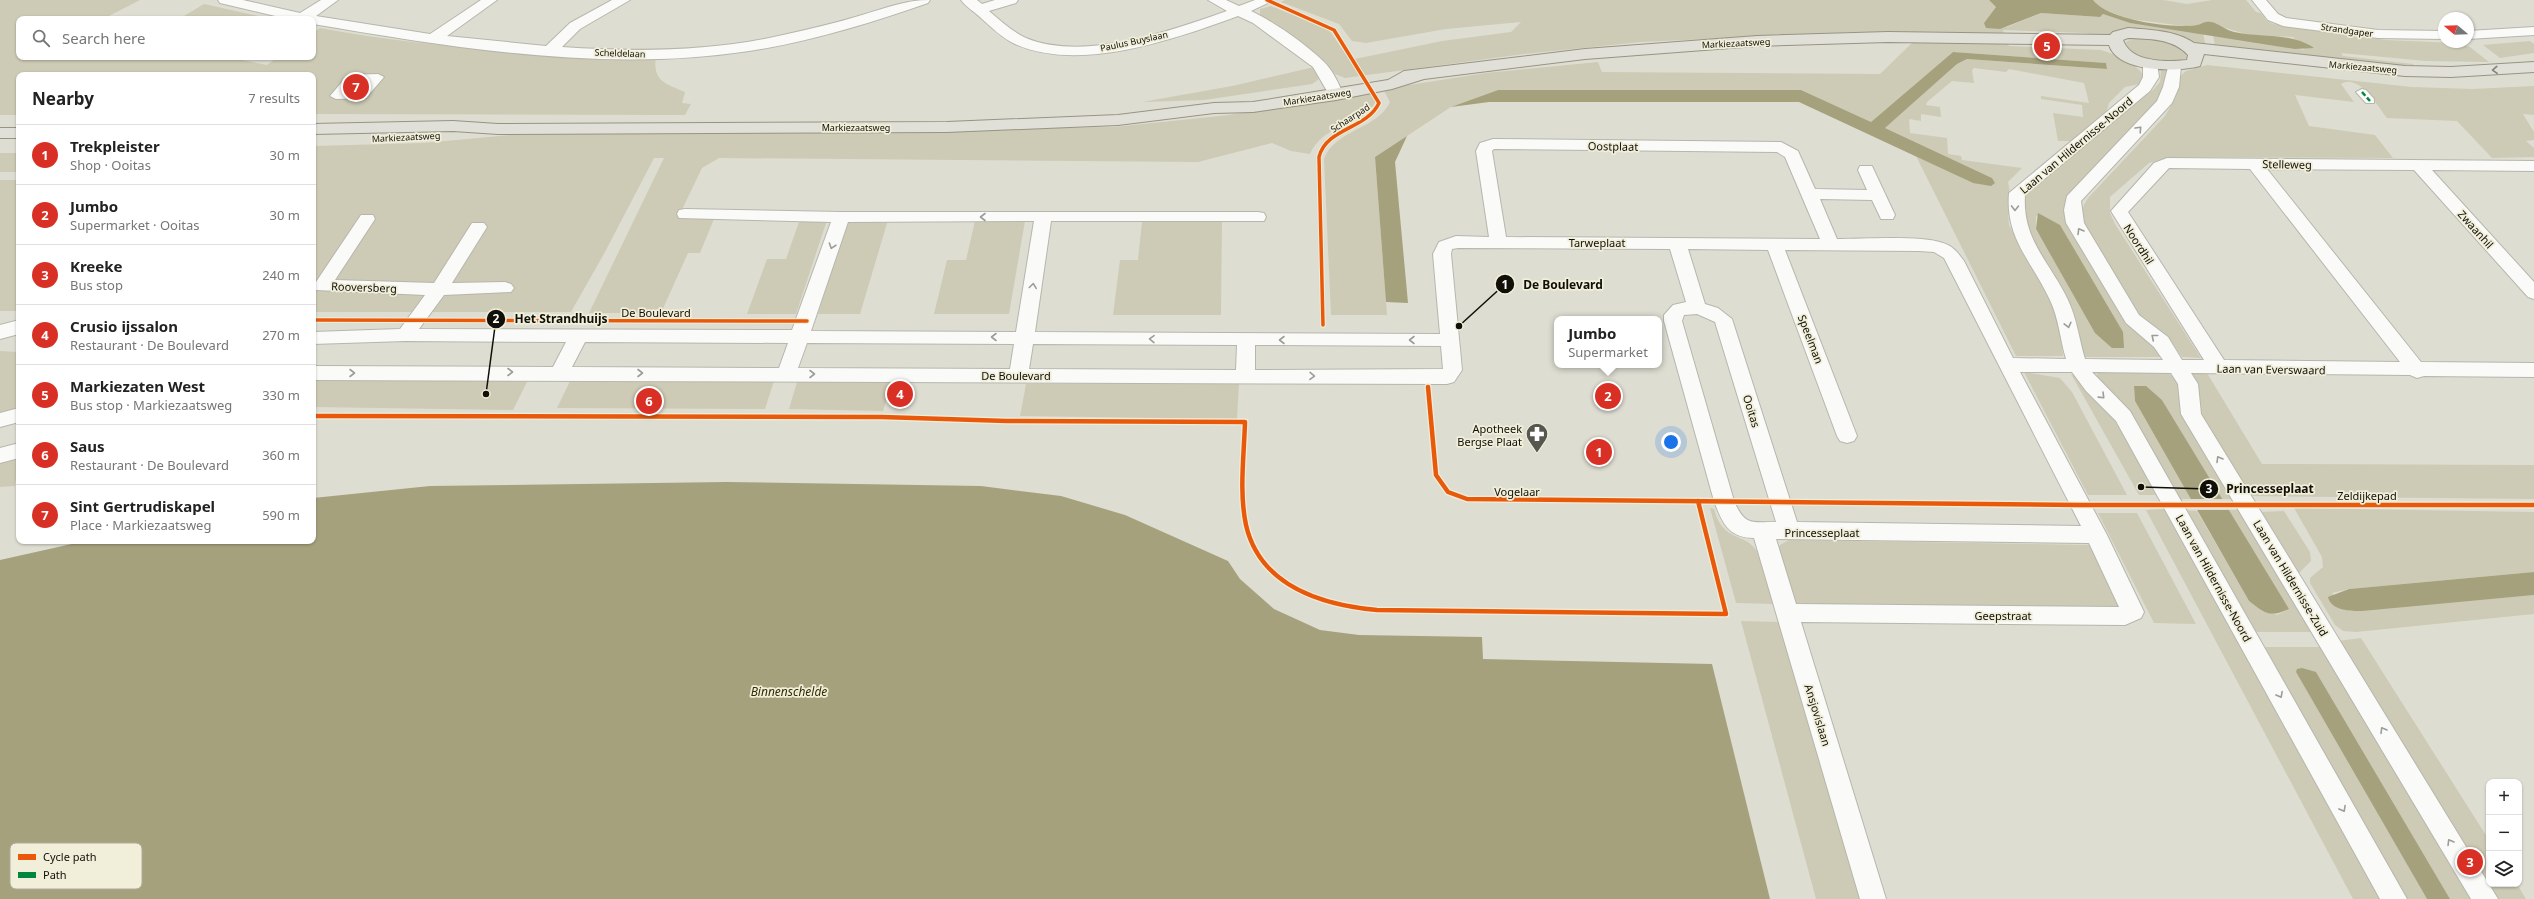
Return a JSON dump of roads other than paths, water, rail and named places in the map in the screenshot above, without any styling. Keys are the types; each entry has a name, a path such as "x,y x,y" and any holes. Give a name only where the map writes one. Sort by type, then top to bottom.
{"main road":[{"path":"2128,34 2165,37 2194,54 2194,63 2174,66 2150,63 2126,56 2117,45 2119,35 2128,34"},
{"name":"Markiezaatsweg","path":"316,129 453,126 498,129 955,126 1118,120 1214,108 1253,107 1333,90 1389,76 1418,75 1585,54 1757,41 1888,37 2057,41 2117,45"},
{"name":"Markiezaatsweg","path":"2194,54 2404,71 2451,72 2534,67"},
{"name":"Markiezaatsweg","path":"2194,54 2420,84 2485,85 2534,81"},
{"name":"Markiezaatsweg","path":"316,140 416,138 498,129"},
{"path":"0,133 16,133"}],"street":[{"name":"Scheldelaan","path":"225,0 295,16"},
{"path":"312,16 331,0"},
{"path":"431,40 490,0"},
{"path":"550,50 575,26 623,0"},
{"name":"Scheldelaan","path":"316,20 431,40 550,50 661,54 728,49 774,42 885,14 923,0"},
{"path":"974,4 1011,0"},
{"path":"1215,0 1258,20 1318,64 1333,90"},
{"name":"Paulus Buyslaan","path":"974,4 998,28 1022,42 1048,48 1070,50 1100,49 1156,38 1240,12 1267,0"},
{"name":"Strandgaper","path":"2259,0 2273,17 2283,22 2378,34 2438,36"},
{"path":"2474,35 2534,31"},
{"name":"Laan van Hildernisse-Noord","path":"2150,63 2152,77 2146,88 2017,193 2014,206 2016,225 2065,314 2078,365 2095,390 2123,416 2394,899"},
{"name":"Laan van Hildernisse-Zuid","path":"2174,66 2170,87 2164,103 2073,200 2072,210 2075,222 2132,319 2161,342 2188,384 2191,414 2485,899"},
{"path":"2362,92 2370,101"},
{"name":"Oostplaat","path":"1498,242 1484,151 1486,146 1493,144 1780,147 1792,154 1830,244"},
{"name":"Noordhil","path":"2219,368 2119,210 2160,166 2167,163 2255,164"},
{"name":"Stelleweg","path":"2255,164 2534,166"},
{"name":"Stelleweg","path":"2255,164 2417,371"},
{"name":"Zwaanhil","path":"2419,166 2534,292"},
{"path":"1866,170 1887,215"},
{"path":"1810,194 1878,195"},
{"path":"685,214 841,217 1258,217"},
{"path":"1019,375 1043,216"},
{"path":"787,373 804,329 841,217"},
{"name":"Rooversberg","path":"367,219 322,286 439,289 505,288"},
{"path":"404,335 439,289 478,228"},
{"name":"Tarweplaat","path":"1450,333 1442,254 1445,246 1456,242 1830,244"},
{"path":"1677,243 1697,308"},
{"name":"Speelman","path":"1774,243 1847,436"},
{"path":"1830,244 1919,245 1938,248 1950,254 2043,436 2096,535"},
{"name":"Ooitas","path":"1724,501 1673,321 1674,314 1679,310 1697,308 1712,312 1723,319 1789,531"},
{"path":"0,333 16,328"},
{"path":"316,338 404,335 578,337 804,329 1026,331 1246,340 1450,333"},
{"path":"0,333 16,335"},
{"name":"De Boulevard","path":"316,373 560,372 1427,377 1447,376 1453,370 1450,333"},
{"path":"560,372 578,337"},
{"path":"1245,375 1246,340"},
{"name":"Laan van Everswaard","path":"2008,365 2417,371 2534,370"},
{"path":"0,420 16,416"},
{"path":"0,456 16,451"},
{"name":"Princesseplaat","path":"1724,501 1733,522 1748,530 1763,532 1789,531 2096,535"},
{"name":"Ansjovislaan","path":"1763,532 1873,899"},
{"name":"Geepstraat","path":"1788,613 2126,616 2133,612 2130,603 2096,535"}],"water":[{"path":"1989,0 2093,0 2101,7 2112,13 2141,22 2172,26 2186,26 2213,22 2234,32 2286,37 2305,43 2314,48 2295,49 2130,23 2103,14 2100,17 2041,13 2000,29 1986,28 1984,23 1996,7"},
{"path":"1953,52 2106,63 2107,69 1967,59 1957,64 1885,128 1992,178 1995,183 1991,186 1973,183 1799,102 1489,102 1451,107 1498,90 1801,90 1871,122"},
{"path":"1407,136 1395,162 1408,303 1386,302 1375,157"},
{"path":"2038,213 2060,225 2123,332 2124,348 2112,348 2095,333 2036,229"},
{"path":"2134,386 2146,386 2162,400 2289,609 2272,614 2259,609 2249,601 2135,401"},
{"name":"Binnenschelde","path":"726,482 981,486 1061,496 1125,515 1228,561 1240,579 1274,609 1320,630 1359,635 1482,637 1483,659 1712,664 1770,899 0,899 0,560 72,544 316,544 316,498 430,486"},
{"path":"2534,572 2534,595 2362,611 2337,608 2330,602 2328,597 2349,589"},
{"path":"2302,668 2316,672 2450,899 2427,899 2296,672 2297,669"}],"place":[{"name":"Markiezaten West","path":"2047,46"},
{"name":"Sint Gertrudiskapel","path":"356,87"},
{"name":"De Boulevard","path":"1459,326"},
{"name":"Het Strandhuijs","path":"486,394"},
{"name":"Crusio ijssalon","path":"900,394"},
{"name":"Jumbo","path":"1608,396"},
{"name":"Saus","path":"649,401"},
{"name":"Trekpleister","path":"1599,452"},
{"name":"Apotheek Bergse Plaat","path":"1537,454"},
{"name":"Princesseplaat","path":"2141,487"},
{"name":"Kreeke","path":"2470,862"}]}
